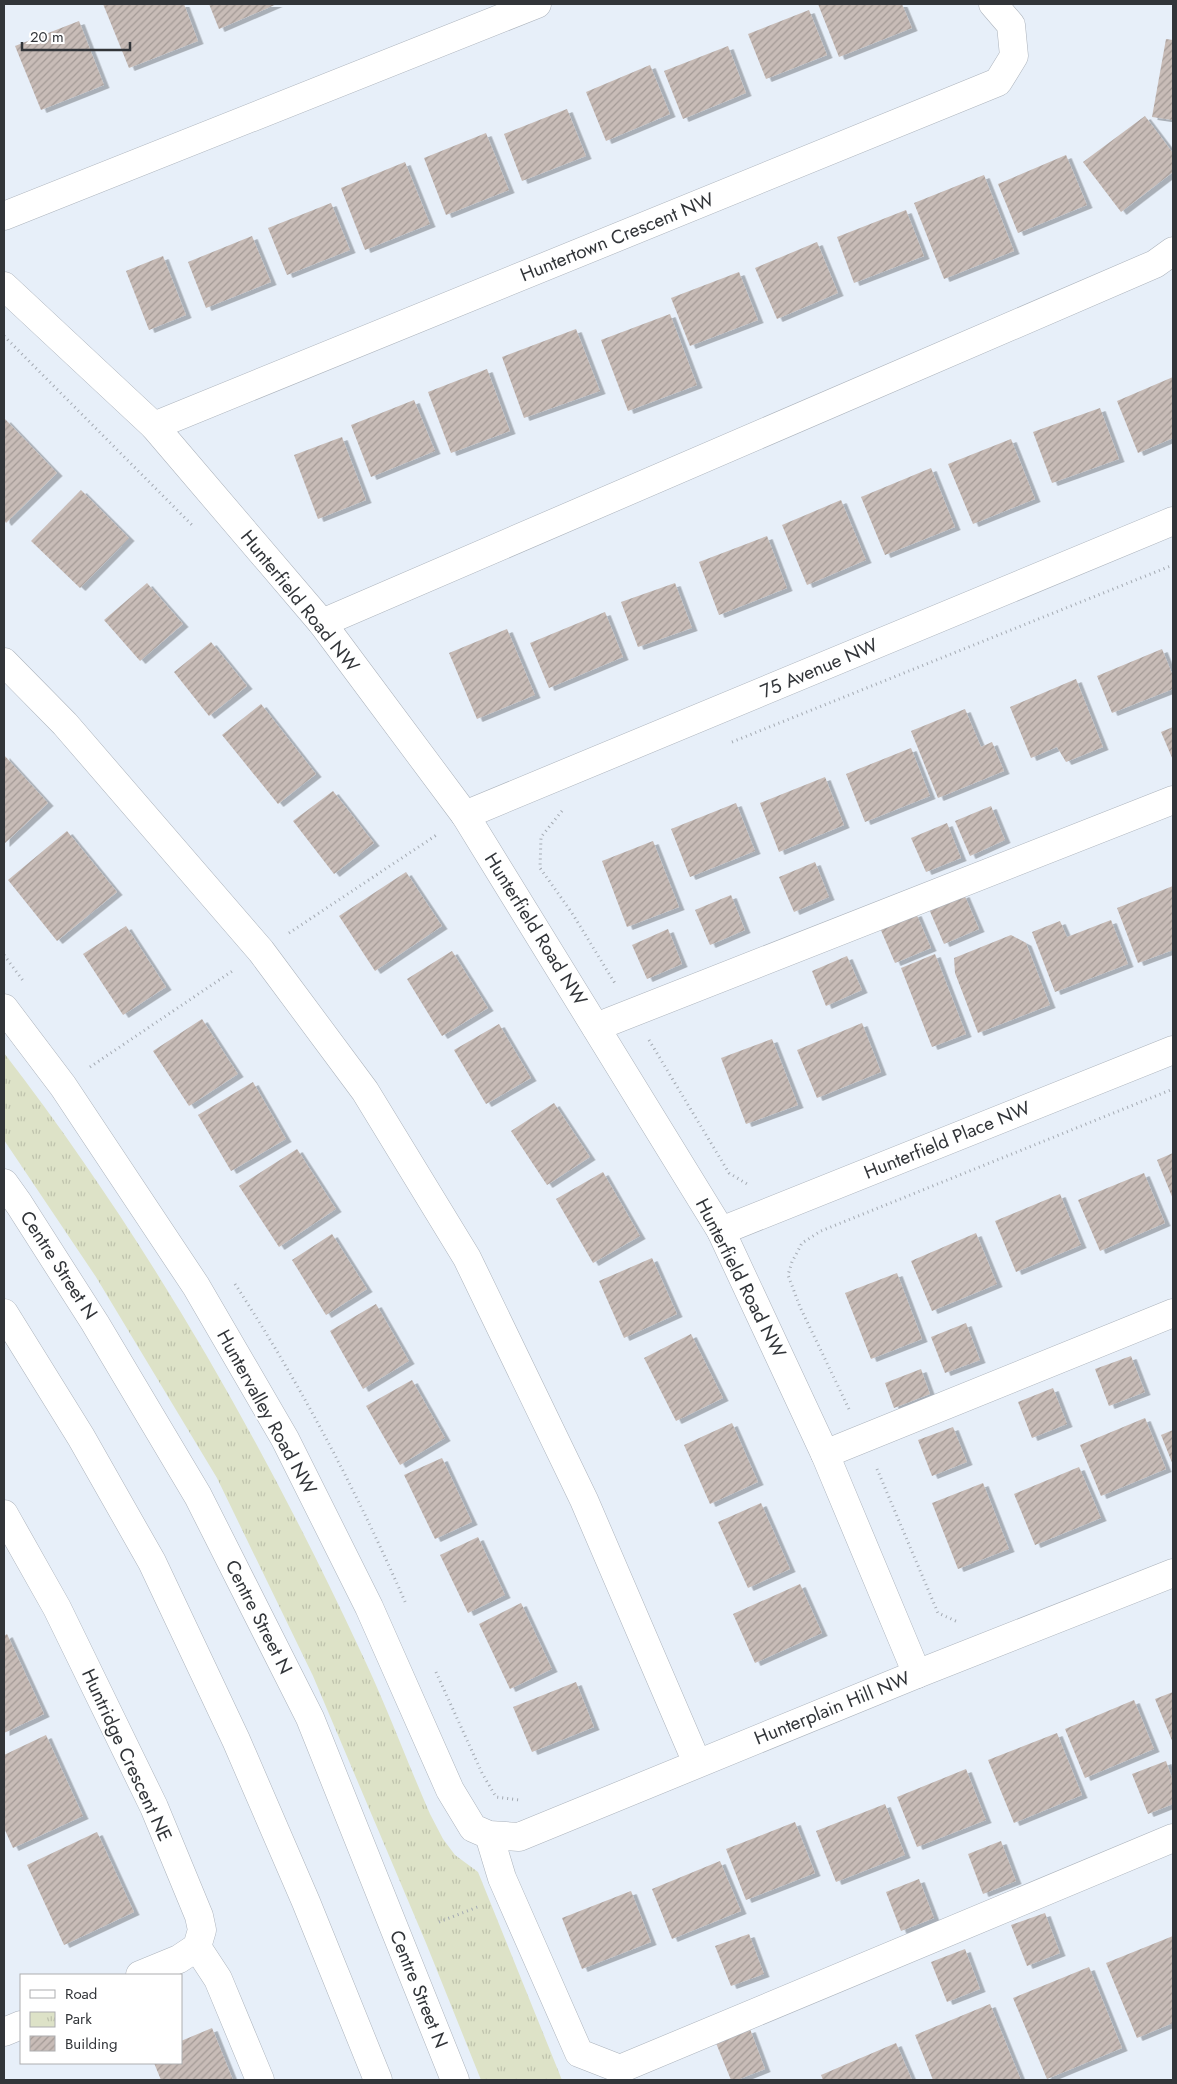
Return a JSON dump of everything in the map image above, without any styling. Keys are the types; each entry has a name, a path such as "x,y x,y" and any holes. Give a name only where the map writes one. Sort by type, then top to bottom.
{"street":[{"path":"4,216 537,4"},
{"name":"Huntertown Crescent NW","path":"154,426 998,82 1014,56 1011,25 993,4"},
{"path":"322,623 1155,264 1173,251"},
{"name":"Hunterfield Road NW","path":"4,286 154,426 322,623 466,815 721,1231 825,1454 917,1674"},
{"name":"75 Avenue NW","path":"466,815 1173,521"},
{"path":"4,662 65,724 261,951 365,1091 467,1258 584,1500 697,1763"},
{"path":"596,1026 1173,800"},
{"name":"Huntervalley Road NW","path":"4,1008 63,1086 196,1286 285,1439 368,1607 450,1790 473,1828 489,1836"},
{"name":"Hunterfield Place NW","path":"721,1231 1173,1050"},
{"name":"Centre Street N","path":"4,1183 95,1323 207,1513 310,1718 456,2080"},
{"path":"4,1313 81,1437 152,1562 236,1740 306,1902 378,2080"},
{"path":"825,1454 1173,1313"},
{"name":"Huntridge Crescent NE","path":"4,1514 57,1608 154,1807 199,1916 202,1930 197,1947"},
{"name":"Hunterplain Hill NW","path":"489,1836 519,1836 917,1674 1173,1574"},
{"path":"489,1836 502,1878 579,2053 620,2069 1173,1838"},
{"path":"142,1974 179,1959 197,1947 218,1980 260,2080"},
{"path":"4,2032 20,2025"}],"path":[{"path":"4,336 199,533"},
{"path":"962,1624 938,1614 864,1438 800,1307 788,1275 792,1262 802,1243 822,1231 1173,1089"},
{"path":"439,1922 489,1902"}],"green space":[{"path":"4,1053 56,1122 105,1194 198,1340 241,1416 282,1492 359,1648 430,1814 443,1839 455,1855 478,1872 562,2080 481,2080 426,1943 313,1676 217,1478 96,1277 4,1140"}],"building":[{"path":"103,4 184,4 198,41 129,68"},
{"path":"209,4 277,4 219,29"},
{"path":"818,4 902,4 912,28 839,57"},
{"path":"809,10 827,55 766,79 748,34"},
{"path":"79,21 104,85 41,110 15,46"},
{"path":"1166,39 1173,40 1173,120 1152,117"},
{"path":"728,46 746,93 683,119 664,71"},
{"path":"650,65 670,114 606,141 586,92"},
{"path":"567,109 586,156 522,181 504,134"},
{"path":"1145,116 1173,153 1173,172 1121,212 1083,162"},
{"path":"486,133 509,190 446,215 424,158"},
{"path":"1066,155 1087,205 1018,233 998,184"},
{"path":"405,162 430,224 365,250 341,188"},
{"path":"984,175 1014,251 944,279 914,203"},
{"path":"331,203 350,250 287,275 268,228"},
{"path":"906,210 924,256 854,283 837,237"},
{"path":"252,236 271,282 206,308 188,262"},
{"path":"817,242 838,293 777,319 755,268"},
{"path":"163,256 186,315 149,330 126,271"},
{"path":"739,272 758,320 690,346 671,298"},
{"path":"670,314 697,385 628,411 601,340"},
{"path":"576,329 600,391 524,418 502,357"},
{"path":"487,369 510,431 451,453 428,392"},
{"path":"1173,377 1173,438 1138,453 1117,401"},
{"path":"414,400 435,451 371,477 351,425"},
{"path":"1100,408 1119,459 1052,483 1033,432"},
{"path":"5,419 57,473 6,523 4,520"},
{"path":"342,437 366,500 318,519 294,455"},
{"path":"1011,439 1035,499 973,524 948,464"},
{"path":"931,468 955,527 885,555 861,497"},
{"path":"81,490 129,538 80,588 31,541"},
{"path":"841,500 866,560 807,585 782,525"},
{"path":"767,536 787,588 719,615 699,562"},
{"path":"147,583 183,624 140,661 104,620"},
{"path":"675,583 692,628 638,647 621,602"},
{"path":"605,612 623,657 549,688 530,643"},
{"path":"507,629 535,695 477,719 449,653"},
{"path":"211,642 247,686 209,716 174,672"},
{"path":"1162,649 1173,676 1173,689 1112,713 1097,676"},
{"path":"1076,679 1103,747 1066,762 1057,747 1031,758 1010,707"},
{"path":"261,704 316,774 278,804 222,735"},
{"path":"965,709 981,747 992,742 1004,771 938,798 911,731"},
{"path":"1173,727 1173,760 1161,732"},
{"path":"911,748 930,796 865,822 846,774"},
{"path":"4,755 48,803 4,844"},
{"path":"825,777 844,825 779,852 760,803"},
{"path":"333,791 374,843 334,874 293,821"},
{"path":"736,803 755,851 690,877 671,829"},
{"path":"991,806 1005,840 970,856 955,821"},
{"path":"947,823 961,858 926,872 911,838"},
{"path":"67,831 117,892 57,941 8,880"},
{"path":"653,841 679,907 627,927 602,861"},
{"path":"815,862 829,897 794,912 779,877"},
{"path":"406,872 442,926 375,971 339,916"},
{"path":"1173,886 1173,950 1138,963 1117,908"},
{"path":"964,894 979,929 944,944 929,909"},
{"path":"731,895 745,930 710,945 695,910"},
{"path":"916,913 931,948 895,963 880,928"},
{"path":"1111,920 1128,964 1055,992 1032,932 1060,921 1067,937"},
{"path":"126,926 166,987 123,1015 83,954"},
{"path":"668,929 682,964 647,979 632,945"},
{"path":"1011,935 1026,943 1050,1005 978,1033 955,973 954,958"},
{"path":"452,951 488,1008 442,1036 407,979"},
{"path":"935,954 966,1034 932,1047 901,968"},
{"path":"847,956 862,990 826,1006 812,971"},
{"path":"202,1019 238,1074 189,1106 153,1051"},
{"path":"862,1023 881,1072 817,1098 797,1050"},
{"path":"499,1024 531,1078 486,1104 454,1050"},
{"path":"772,1039 798,1105 746,1124 721,1058"},
{"path":"253,1082 286,1139 231,1171 198,1115"},
{"path":"554,1103 590,1157 547,1185 511,1131"},
{"path":"297,1149 336,1209 279,1247 239,1186"},
{"path":"1173,1153 1173,1199 1157,1160"},
{"path":"603,1172 640,1236 593,1263 556,1199"},
{"path":"1144,1173 1165,1223 1100,1251 1078,1200"},
{"path":"1060,1194 1081,1245 1016,1272 995,1221"},
{"path":"976,1233 997,1284 932,1311 911,1261"},
{"path":"332,1234 367,1289 326,1315 292,1260"},
{"path":"652,1258 677,1314 624,1338 599,1281"},
{"path":"897,1273 922,1339 871,1359 845,1293"},
{"path":"376,1304 409,1361 363,1389 330,1331"},
{"path":"966,1323 980,1360 945,1373 931,1337"},
{"path":"691,1334 723,1398 676,1421 644,1358"},
{"path":"1131,1356 1145,1392 1109,1406 1095,1369"},
{"path":"921,1369 930,1394 894,1408 885,1383"},
{"path":"412,1380 445,1438 400,1465 366,1406"},
{"path":"1053,1388 1067,1424 1032,1438 1018,1402"},
{"path":"1145,1418 1166,1469 1101,1496 1080,1445"},
{"path":"732,1423 758,1482 710,1504 684,1445"},
{"path":"953,1427 967,1462 932,1476 918,1440"},
{"path":"1173,1430 1173,1465 1161,1435"},
{"path":"442,1458 472,1522 435,1539 404,1475"},
{"path":"1079,1467 1101,1518 1035,1545 1014,1494"},
{"path":"983,1483 1009,1549 958,1569 932,1503"},
{"path":"761,1503 790,1569 748,1588 718,1522"},
{"path":"478,1537 505,1595 468,1613 440,1555"},
{"path":"800,1584 822,1633 755,1663 733,1614"},
{"path":"521,1603 552,1669 510,1689 479,1624"},
{"path":"7,1634 44,1714 4,1733 4,1636"},
{"path":"576,1682 594,1727 532,1752 513,1707"},
{"path":"1173,1692 1173,1743 1155,1699"},
{"path":"1134,1700 1154,1749 1085,1778 1065,1729"},
{"path":"1057,1733 1082,1795 1014,1823 988,1760"},
{"path":"46,1735 83,1816 13,1848 4,1828 4,1755"},
{"path":"1166,1761 1173,1781 1173,1804 1148,1814 1132,1774"},
{"path":"966,1769 986,1820 917,1847 897,1797"},
{"path":"885,1804 905,1855 836,1882 816,1831"},
{"path":"795,1822 815,1873 746,1900 726,1849"},
{"path":"97,1832 134,1912 64,1945 27,1865"},
{"path":"1001,1841 1016,1881 983,1894 968,1854"},
{"path":"720,1861 741,1911 672,1939 652,1889"},
{"path":"919,1879 934,1918 901,1931 886,1892"},
{"path":"631,1891 651,1942 582,1969 562,1918"},
{"path":"1045,1913 1060,1953 1027,1966 1011,1925"},
{"path":"749,1934 764,1974 731,1986 715,1946"},
{"path":"1173,1936 1173,2023 1137,2038 1106,1963"},
{"path":"965,1949 980,1989 947,2002 931,1962"},
{"path":"1089,1967 1122,2048 1047,2079 1013,1998"},
{"path":"990,2004 1021,2080 933,2080 915,2035"},
{"path":"212,2028 233,2080 161,2080 154,2064 182,2064 182,2041"},
{"path":"750,2029 765,2069 737,2080 731,2080 716,2043"},
{"path":"896,2043 912,2080 823,2080 821,2075"}]}
